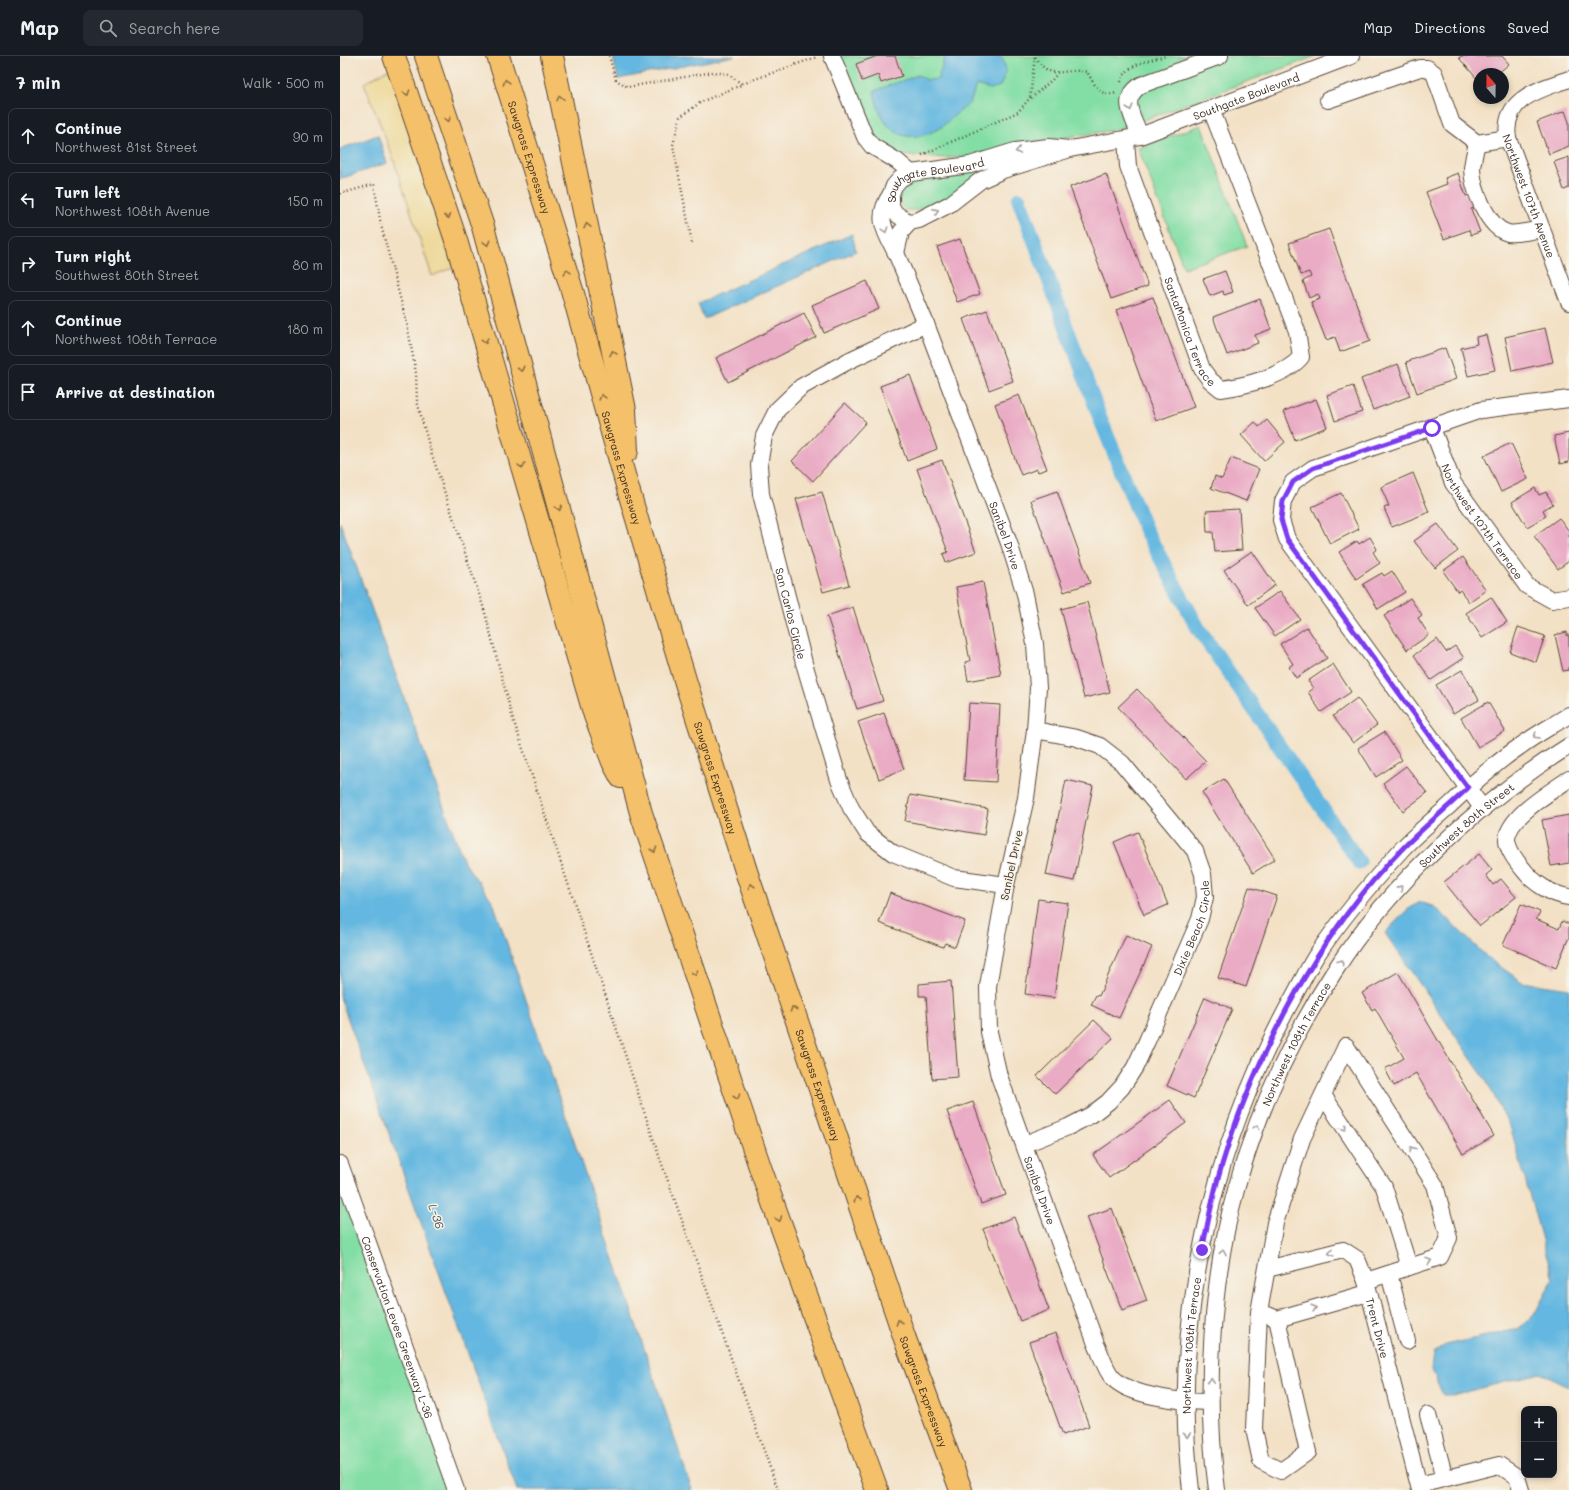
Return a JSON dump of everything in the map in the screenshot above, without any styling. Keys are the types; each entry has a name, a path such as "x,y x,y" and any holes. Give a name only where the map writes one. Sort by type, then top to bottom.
{"highway":[{"path":"394,56 455,237 595,716 613,762 641,813"},
{"path":"426,56 483,227 641,813 761,1170 877,1490"},
{"name":"Sawgrass Expressway","path":"498,56 572,290 628,489 686,683 747,874 905,1339 961,1490"},
{"path":"552,56 625,410 628,489"}],"street":[{"path":"832,56 865,138 872,146 906,169"},
{"name":"SantaMonica Terrace","path":"1212,109 1297,331 1301,357 1294,366 1277,373 1236,387 1221,389 1210,380 1202,369 1128,166 1133,138 1128,98 1133,91 1141,85 1220,56"},
{"name":"Southgate Boulevard","path":"1070,149 1048,147 1015,150 970,165 906,169 891,194 891,206 895,214 905,220 910,222 919,220 950,204 981,180 1003,170 1070,149 1133,138 1350,56"},
{"path":"1328,100 1420,68 1427,68 1434,73 1452,124 1477,143 1508,138"},
{"name":"Northwest 107th Avenue","path":"1569,80 1534,92 1520,101 1510,112 1506,126 1508,138 1569,302"},
{"path":"1477,143 1472,167 1473,182 1484,209 1494,224 1508,233 1542,229"},
{"name":"Sanibel Drive","path":"891,194 882,206 882,217 886,234 896,253 926,324 1009,543 1025,594 1035,644 1038,688 1035,730 1026,798 1006,885 988,986 989,1032 999,1076 1025,1144 1096,1344 1113,1378 1136,1392 1186,1402 1210,1402"},
{"path":"896,253 901,232 910,222"},
{"name":"San Carlos Circle","path":"926,324 850,360 801,387 777,410 764,436 759,465 761,494 804,663 840,780 851,808 867,833 893,853 954,878 1006,885"},
{"path":"1483,809 1287,539 1281,520 1283,501 1293,482 1313,468 1481,410 1569,398"},
{"name":"Northwest 107th Terrace","path":"1432,428 1453,483 1527,586 1552,600 1569,597"},
{"path":"1468,788 1518,747 1569,715"},
{"name":"Dixie Beach Circle","path":"1025,1144 1068,1127 1091,1115 1108,1102 1122,1087 1135,1067 1200,919 1205,897 1203,874 1195,851 1122,763 1100,746 1077,738 1035,730"},
{"name":"Southwest 80th Street","path":"1374,917 1419,866 1483,809 1534,768 1569,746"},
{"path":"1569,779 1521,814 1511,826 1507,840 1512,856 1526,874 1546,889 1569,897"},
{"name":"Northwest 108th Terrace","path":"1191,1490 1188,1466 1186,1402 1191,1320 1202,1250 1217,1182 1243,1104 1274,1032 1316,957 1356,902 1403,848 1468,788"},
{"name":"Northwest 108th Terrace","path":"1217,1490 1213,1460 1210,1402 1214,1320 1222,1254 1237,1187 1263,1109 1296,1041 1334,971 1374,917"},
{"path":"1259,1312 1277,1319 1367,1287 1389,1274 1440,1257 1449,1238 1435,1185 1346,1046 1302,1139 1274,1223 1259,1312 1254,1429 1261,1461 1281,1470 1308,1452 1277,1319"},
{"path":"1323,1095 1384,1187 1409,1267"},
{"name":"Conservation Levee Greenway L-36","path":"340,1164 456,1490"},
{"name":"Trent Drive","path":"1267,1269 1343,1250 1357,1259 1367,1287 1420,1488"},
{"path":"1389,1274 1407,1341"},
{"path":"1428,1415 1445,1478"},
{"path":"1420,1488 1445,1478 1498,1465 1517,1477 1521,1490"}],"path":[{"path":"609,56 616,80 628,87 713,72 728,74 743,84"},
{"path":"692,243 673,145 680,117 701,102 811,58 822,56"},
{"path":"1030,98 1035,56"},
{"path":"1035,56 1042,67 1057,74"},
{"path":"906,169 1018,112 1030,98 1057,74 1076,69 1087,72 1098,90 1105,94 1115,94 1120,90 1124,74 1128,69 1141,62 1166,56"},
{"path":"340,194 374,184 381,225 407,324 416,373 417,401 430,449 484,609 512,716 658,1153 778,1490"}],"green space":[{"path":"839,56 1316,56 1125,127 1109,131 1004,146 971,157 945,158 899,155 870,133"},
{"path":"1201,125 1247,246 1184,268 1138,148"},
{"path":"990,164 992,168 962,190 940,203 917,210 905,210 899,199 903,190 914,182 929,176"},
{"path":"340,1164 456,1490 340,1490"}],"sand":[{"path":"391,68 454,267 432,276 391,152 364,83"}],"water":[{"path":"613,56 734,56 618,79"},
{"path":"945,56 1001,56 1005,64 1004,78 1000,86 990,89 976,85 969,104 940,128 927,134 915,136 904,136 895,132 882,116 874,91 918,75 927,80 938,79"},
{"path":"378,135 387,163 340,179 340,149"},
{"path":"852,234 856,251 704,319 698,303"},
{"name":"L-36","path":"340,522 464,862 493,902 692,1490 517,1490 340,997"},
{"path":"1420,902 1435,907 1488,958 1522,982 1569,989 1569,1387 1540,1373 1453,1395 1443,1395 1432,1370 1434,1353 1445,1345 1518,1329 1534,1315 1553,1279 1511,1129 1487,1082 1385,933 1407,910"}],"building":[{"path":"877,56 895,56 902,76 881,83 878,75 862,81 856,64"},
{"path":"1461,56 1502,56 1509,64 1504,68 1473,68 1473,74 1459,58"},
{"path":"1565,111 1569,122 1569,146 1549,154 1537,122"},
{"path":"1569,157 1569,188 1564,190 1554,162"},
{"path":"1458,173 1466,196 1477,192 1482,205 1471,209 1480,232 1471,235 1469,230 1444,239 1426,192 1447,184 1445,178"},
{"path":"1106,174 1148,286 1111,299 1070,187"},
{"path":"1329,229 1370,341 1340,352 1335,337 1326,340 1311,302 1320,299 1318,294 1309,298 1303,281 1311,277 1309,272 1301,275 1289,243"},
{"path":"960,239 980,294 957,302 937,247"},
{"path":"1225,271 1233,292 1224,295 1223,291 1210,296 1203,279"},
{"path":"867,281 879,309 824,333 812,305"},
{"path":"1153,297 1194,407 1156,421 1116,310"},
{"path":"1260,299 1271,329 1255,335 1258,343 1227,355 1213,317"},
{"path":"987,310 1013,381 989,390 963,319"},
{"path":"804,313 816,337 728,382 716,358"},
{"path":"1545,328 1553,362 1512,371 1505,337"},
{"path":"1486,335 1495,370 1468,376 1461,348 1477,344 1476,337"},
{"path":"1445,348 1456,379 1417,393 1406,362"},
{"path":"1398,364 1410,396 1373,410 1361,379"},
{"path":"910,375 937,449 907,461 880,386"},
{"path":"1353,386 1362,412 1335,421 1327,395"},
{"path":"1019,395 1047,469 1038,472 1037,469 1021,475 995,404"},
{"path":"1316,399 1327,427 1295,440 1284,411"},
{"path":"845,403 866,422 813,481 792,461"},
{"path":"1267,420 1285,442 1264,461 1241,435 1255,422 1259,427"},
{"path":"1569,433 1569,462 1560,464 1554,436"},
{"path":"1511,443 1528,479 1501,492 1484,456"},
{"path":"1231,458 1259,469 1246,501 1211,488 1215,476 1222,479"},
{"path":"942,460 976,552 946,563 943,554 948,552 917,469"},
{"path":"1413,473 1429,512 1392,527 1384,508 1389,506 1381,487"},
{"path":"1535,488 1539,495 1546,492 1553,504 1543,510 1546,516 1527,527 1512,502"},
{"path":"1057,491 1090,583 1064,592 1031,500"},
{"path":"822,492 849,585 823,592 796,499"},
{"path":"1341,493 1359,529 1330,544 1312,507"},
{"path":"1239,509 1242,550 1215,552 1213,532 1207,532 1206,511"},
{"path":"1559,518 1569,531 1569,561 1558,569 1534,536"},
{"path":"1438,524 1458,551 1435,568 1414,541"},
{"path":"1370,537 1377,549 1373,552 1380,563 1356,579 1339,552 1357,541 1359,544"},
{"path":"1252,551 1275,585 1248,605 1224,570"},
{"path":"1463,557 1486,590 1469,602 1460,590 1458,592 1443,571"},
{"path":"1392,571 1405,592 1378,609 1363,584 1382,573 1384,576"},
{"path":"983,582 1001,675 968,681 965,662 970,661 956,587"},
{"path":"1280,591 1300,619 1275,636 1255,608"},
{"path":"1491,597 1507,622 1482,638 1466,613"},
{"path":"1410,598 1422,615 1418,618 1429,635 1407,650 1384,616"},
{"path":"1087,602 1110,692 1084,698 1061,609"},
{"path":"853,607 883,701 857,709 827,616"},
{"path":"1307,627 1327,658 1296,678 1289,667 1293,664 1280,644"},
{"path":"1518,627 1545,636 1536,662 1510,652"},
{"path":"1567,632 1567,636 1569,635 1569,670 1563,671 1555,635"},
{"path":"1437,639 1446,652 1455,646 1464,658 1431,680 1414,655"},
{"path":"1333,664 1351,692 1321,712 1308,692 1313,688 1308,681"},
{"path":"1462,670 1479,700 1453,714 1436,685"},
{"path":"1137,689 1206,761 1186,779 1118,707"},
{"path":"1357,698 1377,725 1353,743 1333,716"},
{"path":"1488,702 1505,731 1478,747 1461,718"},
{"path":"969,703 1000,705 996,782 964,780"},
{"path":"884,713 904,769 879,779 858,722"},
{"path":"1384,732 1402,760 1376,777 1358,748"},
{"path":"1406,766 1427,793 1403,811 1383,783"},
{"path":"1224,779 1275,859 1253,873 1202,792"},
{"path":"1066,780 1093,786 1074,881 1046,875"},
{"path":"910,795 988,809 984,835 905,821"},
{"path":"1569,815 1569,863 1551,866 1542,820"},
{"path":"1138,832 1168,905 1144,915 1114,842"},
{"path":"1479,854 1492,870 1486,875 1493,885 1501,879 1516,897 1480,926 1444,882"},
{"path":"1249,887 1277,896 1246,987 1218,978"},
{"path":"890,893 965,921 955,947 945,943 943,947 879,923"},
{"path":"1038,899 1068,903 1054,998 1025,994"},
{"path":"1521,904 1540,912 1536,919 1559,929 1562,921 1569,924 1569,937 1556,968 1503,945"},
{"path":"1126,935 1152,947 1119,1018 1091,1005 1096,995 1099,996"},
{"path":"1398,972 1494,1136 1463,1154 1416,1073 1394,1086 1385,1069 1404,1058 1375,1008 1372,1010 1362,993"},
{"path":"951,981 958,1077 932,1079 926,996 919,996 919,984"},
{"path":"1205,997 1232,1009 1194,1098 1167,1086"},
{"path":"1094,1020 1113,1038 1055,1094 1037,1076"},
{"path":"1170,1100 1186,1123 1109,1178 1093,1155"},
{"path":"973,1102 1006,1195 981,1204 947,1111"},
{"path":"1112,1208 1147,1301 1122,1310 1087,1217"},
{"path":"1014,1217 1049,1310 1020,1321 983,1229"},
{"path":"1056,1333 1089,1426 1063,1435 1029,1342"}],"waterway":[{"path":"1019,199 1100,418 1146,531 1198,628 1359,862"}],"route":[{"path":"1202,1250 1217,1182 1243,1104 1274,1032 1316,957 1356,902 1403,848 1468,788 1287,539 1281,520 1283,501 1293,482 1313,468 1432,428"}]}
